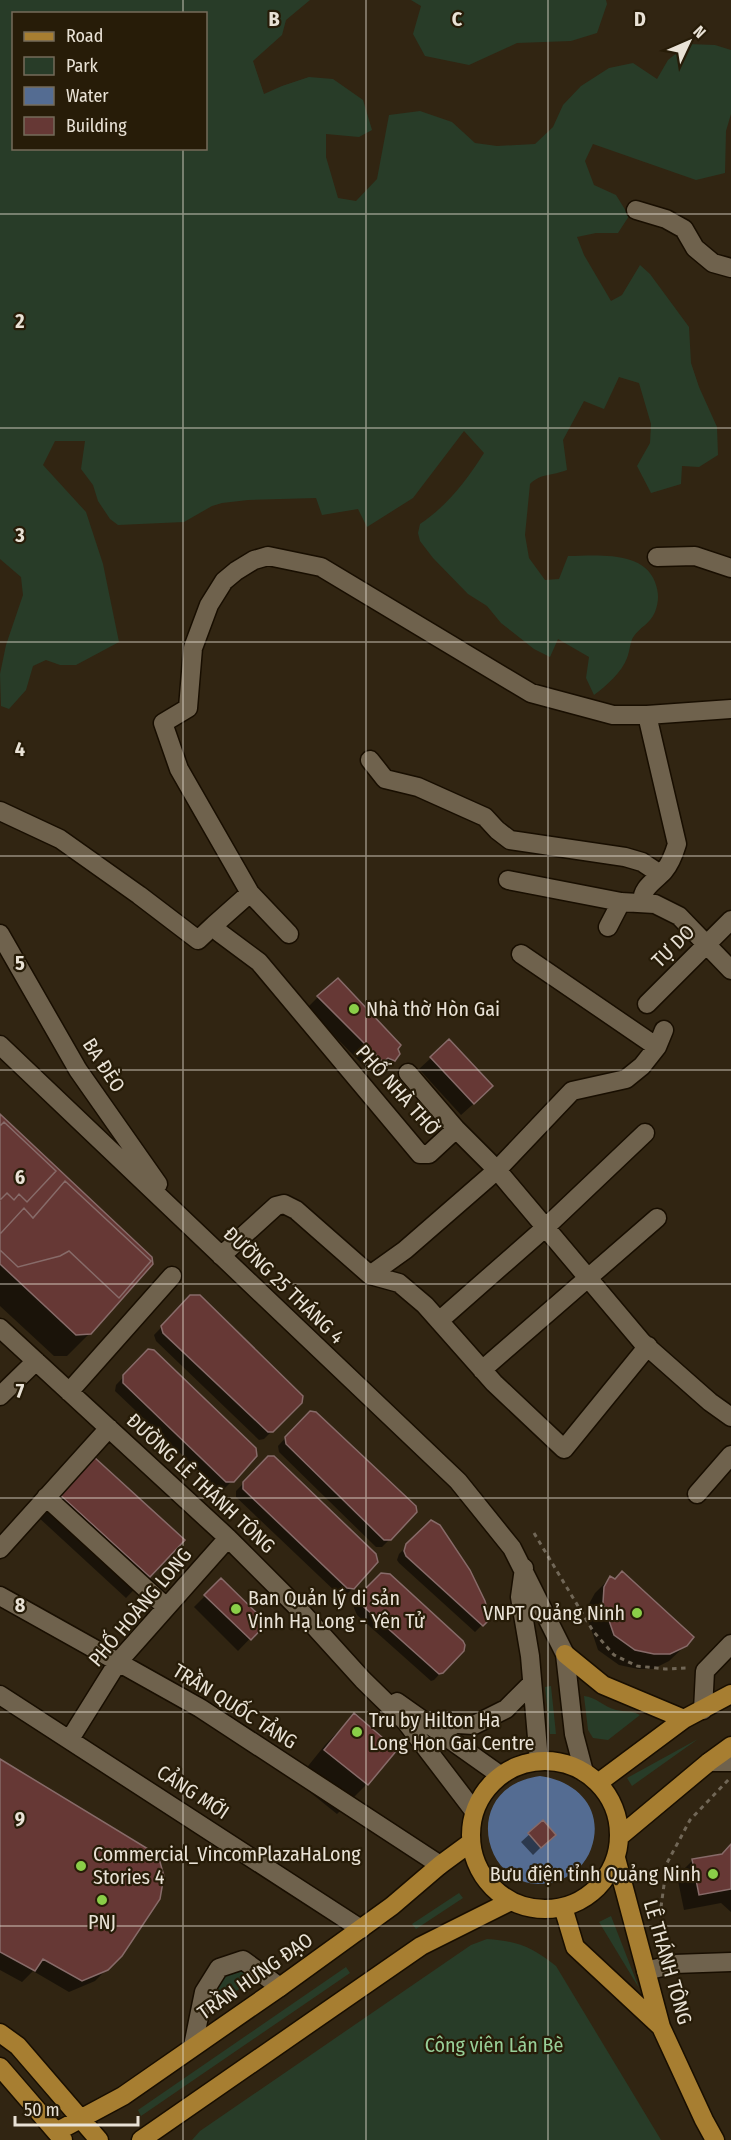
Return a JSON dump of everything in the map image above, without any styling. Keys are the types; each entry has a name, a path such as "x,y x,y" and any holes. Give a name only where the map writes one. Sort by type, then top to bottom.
{"main road":[{"path":"565,1654 603,1685 684,1719"},
{"path":"591,1777 684,1719 731,1694"},
{"path":"619,1837 709,1761 731,1746"},
{"path":"539,1761 570,1765 591,1777 614,1808 619,1837 616,1858 610,1871 591,1893 563,1907 545,1909 528,1907 511,1901 485,1879 475,1859 470,1842 474,1811 480,1798 500,1775 519,1766 539,1761"},
{"name":"TRẦN HƯNG ĐẠO","path":"60,2136 82,2119 123,2096 361,1929 470,1842"},
{"name":"LÊ THÁNH TÔNG","path":"616,1858 661,2027 715,2140"},
{"path":"141,2140 421,1946 511,1901"},
{"path":"563,1907 575,1947 661,2027"},
{"path":"0,2033 18,2046 99,2140"},
{"path":"0,2067 60,2136"}],"street":[{"path":"636,210 666,219 684,229 695,248 713,263 731,268"},
{"path":"289,934 250,893 179,769 163,723 188,708 193,648 209,605 224,581 254,560 268,556 321,567 531,693 613,715 731,709"},
{"path":"657,557 696,556 731,568"},
{"path":"642,902 642,896 650,883 663,873 673,858 677,844 647,715"},
{"path":"370,760 385,778 418,787 485,817 510,840 625,857 642,862 657,872 663,873"},
{"path":"0,811 60,839 140,895 198,940 250,893"},
{"path":"508,880 621,902 655,904 679,916 705,946 731,970"},
{"path":"608,927 621,902"},
{"name":"TỰ DO","path":"647,1004 731,920"},
{"name":"PHỐ NHÀ THỜ","path":"214,925 220,933 259,962 420,1154 429,1154 456,1129 497,1170 648,1346 710,1402 731,1417"},
{"name":"BA ĐÈO","path":"0,934 78,1070 179,1215"},
{"path":"370,1275 405,1250 497,1170 572,1091 626,1080 642,1066 660,1039 521,954"},
{"name":"ĐƯỜNG 25 THÁNG 4","path":"1,1048 458,1481 512,1548 565,1654 574,1734 591,1777"},
{"path":"408,1073 456,1129"},
{"path":"439,1321 546,1227 645,1133"},
{"path":"221,1256 276,1206 284,1204 296,1210 370,1275 399,1283 425,1305 494,1383 564,1449 648,1346"},
{"path":"483,1370 657,1218"},
{"path":"69,1392 172,1276"},
{"name":"ĐƯỜNG LÊ THÁNH TÔNG","path":"0,1328 228,1538 295,1605 363,1680 406,1722 474,1811"},
{"path":"0,1396 36,1361"},
{"path":"0,1549 109,1428"},
{"path":"697,1494 731,1455"},
{"path":"46,1497 166,1607"},
{"name":"PHỐ HOÀNG LONG","path":"70,1738 118,1662 228,1538"},
{"path":"524,1569 520,1597 530,1656 539,1761"},
{"name":"TRẦN QUỐC TẢNG","path":"0,1596 200,1708 440,1865"},
{"path":"703,1710 705,1671 731,1644"},
{"name":"ĐƯỜNG LÊ THÁNH TÔNG","path":"363,1680 500,1775"},
{"path":"425,1722 474,1725 506,1709 532,1683"},
{"name":"CẢNG MỚI","path":"0,1695 70,1738 361,1929"},
{"path":"709,1761 731,1762"},
{"path":"193,2046 204,1992 219,1968 243,1960 280,1987"},
{"path":"646,1971 674,1965 731,1962"}],"path":[{"path":"534,1533 593,1631 614,1655 638,1666 665,1669 687,1668"},
{"path":"660,1907 667,1863 690,1820 731,1777"}],"green space":[{"path":"0,0 310,0 286,20 282,35 253,61 264,94 309,77 333,79 363,100 372,130 359,137 326,134 326,157 338,198 356,201 377,179 389,115 420,111 452,122 475,143 497,146 535,144 553,127 563,105 581,86 609,68 633,63 657,79 668,60 688,44 715,45 731,50 731,114 726,131 725,173 696,180 593,144 585,161 594,185 616,195 629,216 618,233 596,233 577,237 584,255 611,301 622,295 640,265 650,274 689,327 691,363 717,427 718,455 699,467 682,466 681,484 651,493 637,466 650,443 651,424 639,383 619,377 604,409 584,401 563,440 567,470 543,476 530,484 525,535 529,558 545,580 559,579 568,556 604,556 617,557 640,564 655,582 658,601 653,616 636,633 627,658 618,673 594,695 586,678 589,657 558,639 550,657 534,649 501,623 487,606 468,594 420,541 418,533 420,524 456,492 484,453 464,431 413,498 367,527 358,509 322,515 316,498 222,503 184,522 118,525 110,519 98,501 93,485 81,469 85,441 55,441 43,465 86,512 103,564 119,642 76,665 60,665 46,660 33,666 26,690 9,709 1,706 0,674 6,645 23,595 21,577 0,559"},
{"path":"411,0 606,0 607,4 597,33 571,41 517,43 469,65 425,56 413,34 421,6"},
{"path":"551,1686 556,1734 550,1734 545,1687"},
{"path":"584,1696 612,1709 640,1715 608,1740 593,1738 588,1730"},
{"path":"698,1739 632,1786 627,1778"},
{"path":"459,1893 463,1898 416,1929 412,1924"},
{"path":"611,1916 639,1988 599,1922"},
{"name":"Công viên Lán Bè","path":"487,1939 524,1946 556,1966 661,2140 192,2140 200,2131 471,1945"},
{"path":"346,1967 350,1973 141,2116 138,2110"},
{"path":"246,1970 251,1981 210,2009 215,1992 226,1976"}],"water":[{"path":"540,1776 566,1784 585,1800 591,1810 594,1835 586,1859 570,1875 560,1880 535,1884 514,1877 498,1862 490,1843 488,1821 496,1801 513,1785","holes":["543,1820 556,1835 541,1848 528,1833"]}],"building":[{"path":"338,978 401,1045 398,1049 400,1054 395,1061 388,1058 383,1062 317,996"},
{"path":"449,1039 493,1086 474,1104 430,1057"},
{"path":"0,1114 152,1257 153,1264 91,1334 76,1335 0,1264"},
{"path":"4,1122 56,1171 27,1202 19,1194 14,1200 7,1193 0,1200 0,1126"},
{"path":"65,1181 151,1261 119,1298 69,1251 60,1256 18,1267 0,1250 0,1234 24,1208 33,1218"},
{"path":"190,1295 200,1295 303,1396 302,1403 273,1432 268,1432 163,1333 161,1326"},
{"path":"148,1349 154,1350 256,1448 257,1456 234,1482 226,1482 123,1383 123,1375"},
{"path":"310,1411 316,1412 416,1506 417,1512 391,1540 384,1540 286,1444 285,1437"},
{"path":"268,1456 274,1456 376,1554 378,1562 354,1589 347,1588 243,1489 243,1482"},
{"path":"94,1457 185,1540 150,1577 58,1493"},
{"path":"431,1520 440,1525 470,1570 485,1601 490,1619 483,1626 406,1556 404,1551 406,1544"},
{"name":"VNPT Quảng Ninh","path":"622,1571 694,1637 687,1646 670,1654 654,1654 635,1650 614,1635 603,1603 604,1587 610,1576 615,1579"},
{"path":"381,1573 390,1574 463,1641 464,1651 443,1673 439,1674 364,1607 361,1593"},
{"name":"Ban Quản lý di sản Vịnh Hạ Long - Yên Tử","path":"221,1578 267,1623 251,1640 204,1595"},
{"name":"Tru by Hilton Ha Long Hon Gai Centre","path":"354,1713 397,1750 368,1785 324,1750"},
{"name":"Commercial_VincomPlazaHaLong Stories 4","path":"0,1759 158,1855 164,1876 160,1899 122,1956 108,1970 82,1981 43,1959 35,1971 0,1952"},
{"path":"543,1820 556,1835 541,1848 528,1833"},
{"name":"Bưu điện tỉnh Quảng Ninh","path":"731,1844 731,1889 699,1895 692,1859 722,1854"}],"place":[{"name":"Nhà thờ Hòn Gai","path":"354,1009"},
{"name":"Ban Quản lý di sản Vịnh Hạ Long - Yên Tử","path":"236,1609"},
{"name":"VNPT Quảng Ninh","path":"637,1613"},
{"name":"Tru by Hilton Ha Long Hon Gai Centre","path":"357,1732"},
{"name":"Commercial_VincomPlazaHaLong Stories 4","path":"81,1866"},
{"name":"Bưu điện tỉnh Quảng Ninh","path":"713,1874"},
{"name":"PNJ","path":"102,1900"}]}
